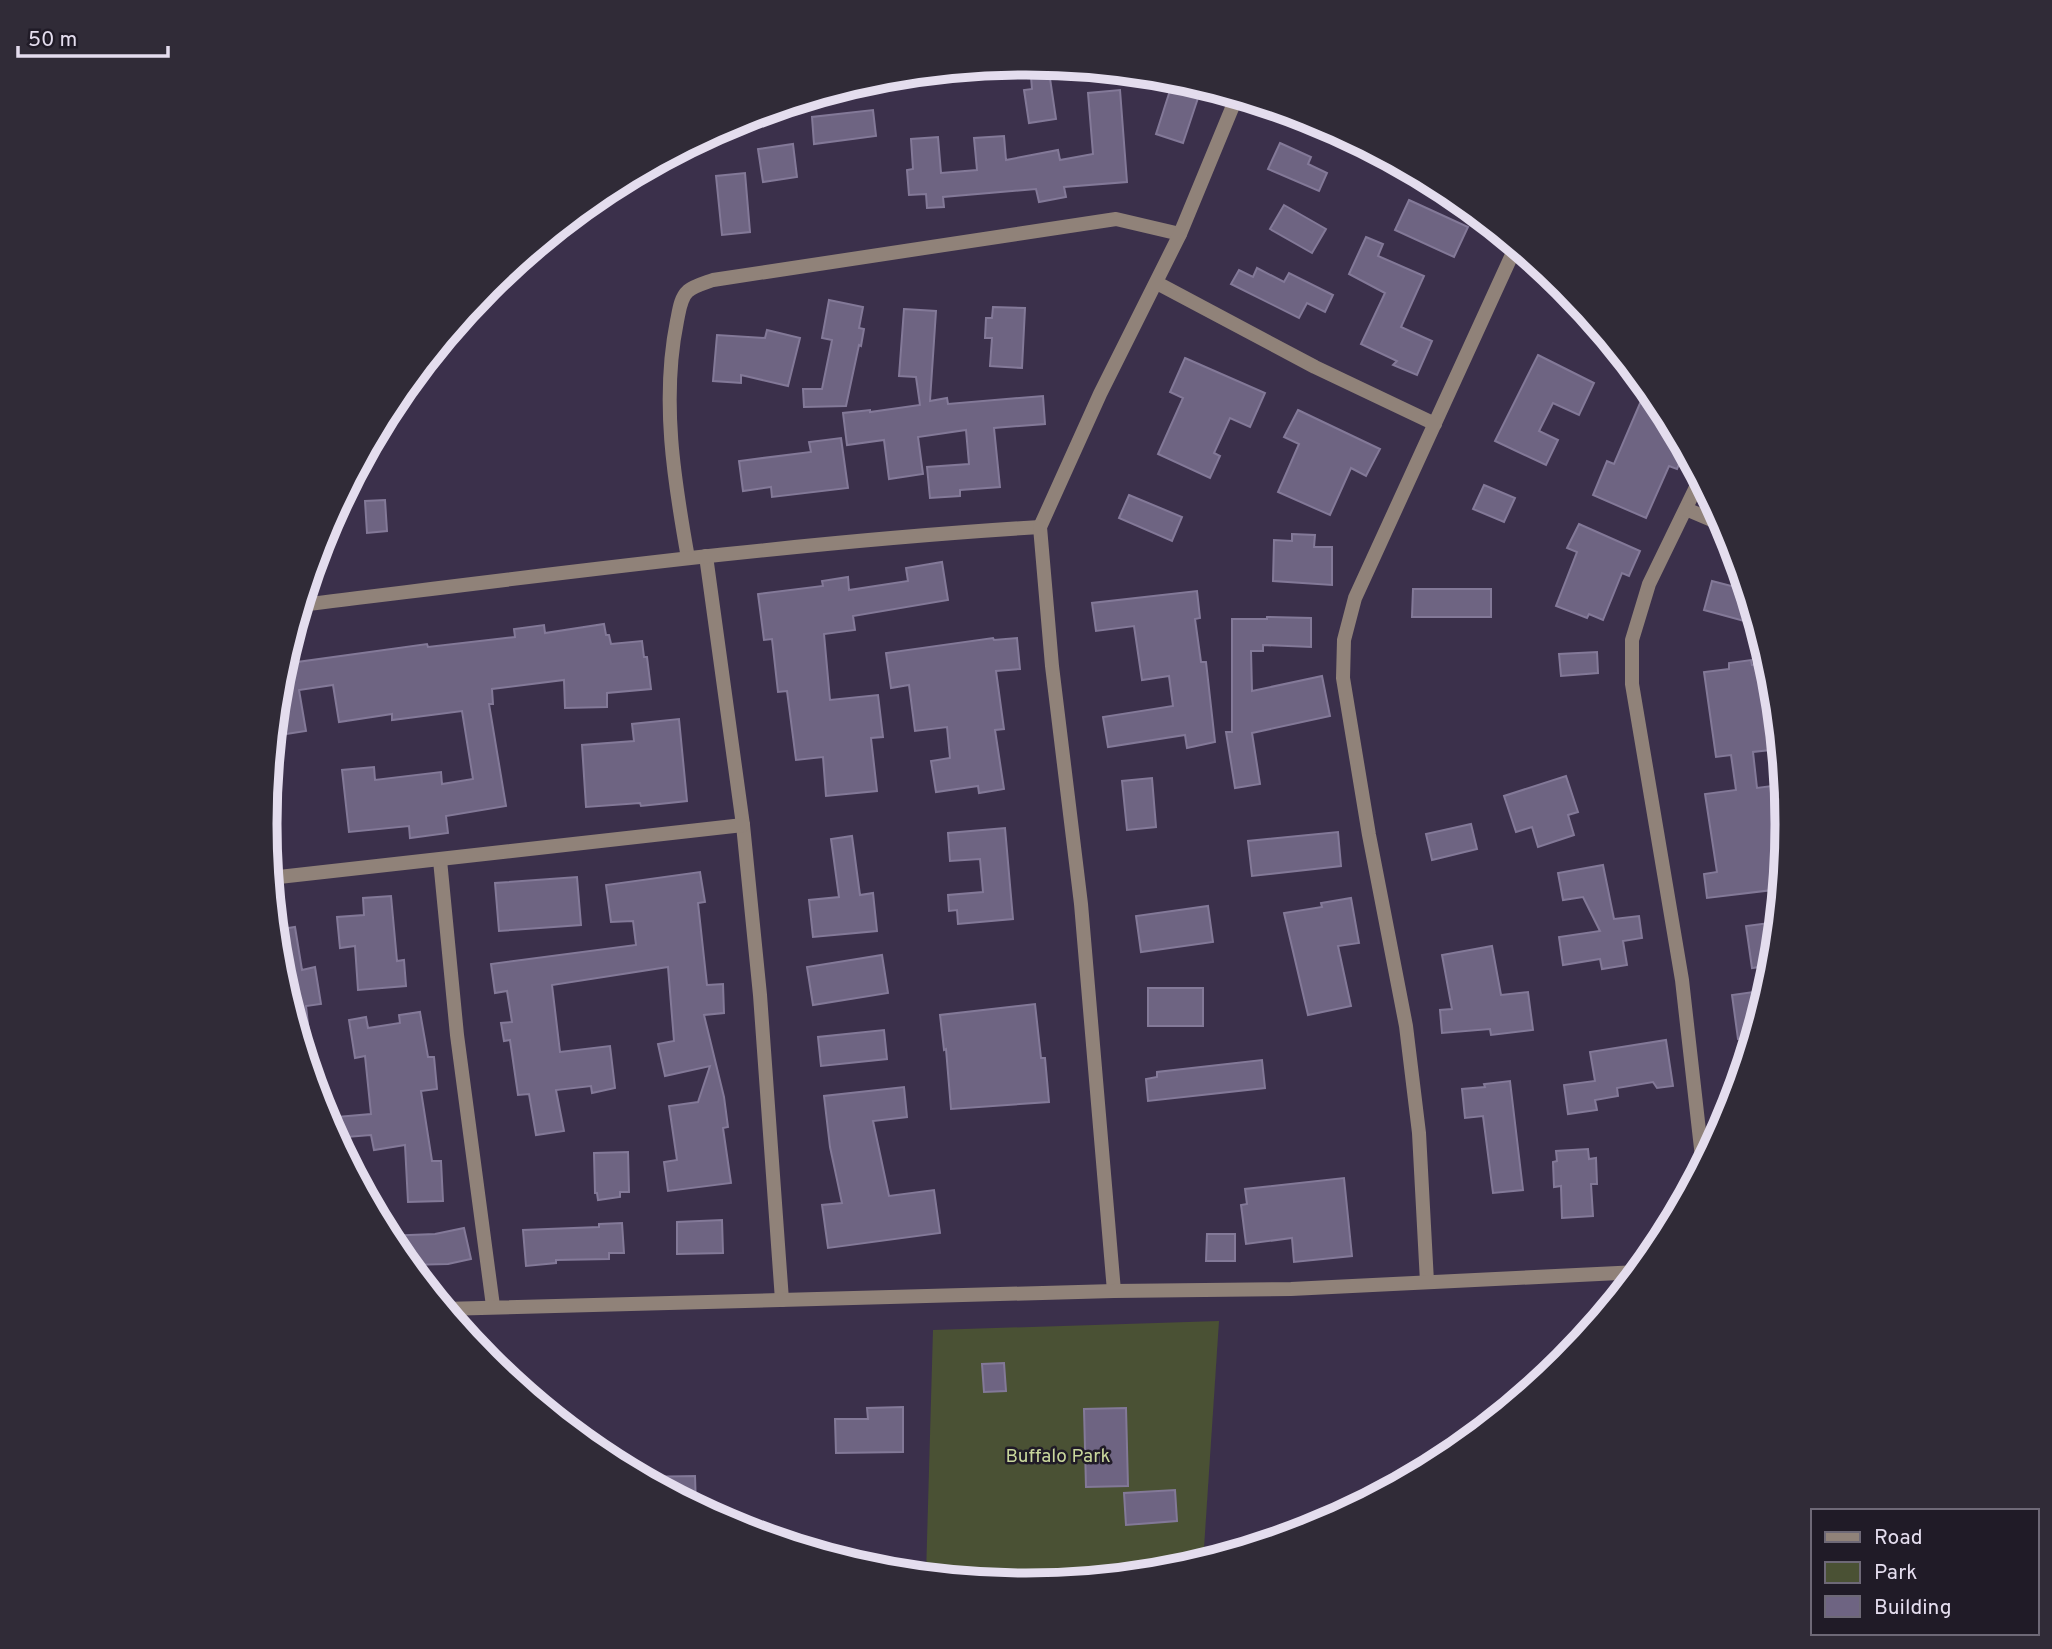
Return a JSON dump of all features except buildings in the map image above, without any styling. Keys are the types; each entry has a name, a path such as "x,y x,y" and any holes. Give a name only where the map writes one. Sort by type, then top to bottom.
{"street":[{"path":"1114,1291 1081,904 1052,666 1040,527 1100,394 1180,234 1233,105"},
{"path":"688,558 671,443 670,392 673,339 680,305 688,291 713,280 1116,219 1180,234"},
{"path":"1427,1282 1419,1133 1406,1026 1369,835 1343,678 1344,640 1355,598 1512,255"},
{"path":"1157,283 1315,367 1435,424"},
{"path":"1696,488 1649,584 1632,639 1632,684 1682,980 1701,1149"},
{"path":"1686,509 1710,519"},
{"path":"311,604 706,556 961,531 1040,527"},
{"path":"706,556 743,825 760,995 782,1300"},
{"path":"278,877 743,825"},
{"path":"440,860 457,1035 494,1306"},
{"path":"454,1308 1291,1289 1626,1273"}],"green space":[{"name":"Buffalo Park","path":"1219,1321 1204,1552 1124,1567 1075,1572 1026,1574 926,1567 933,1330"}]}
